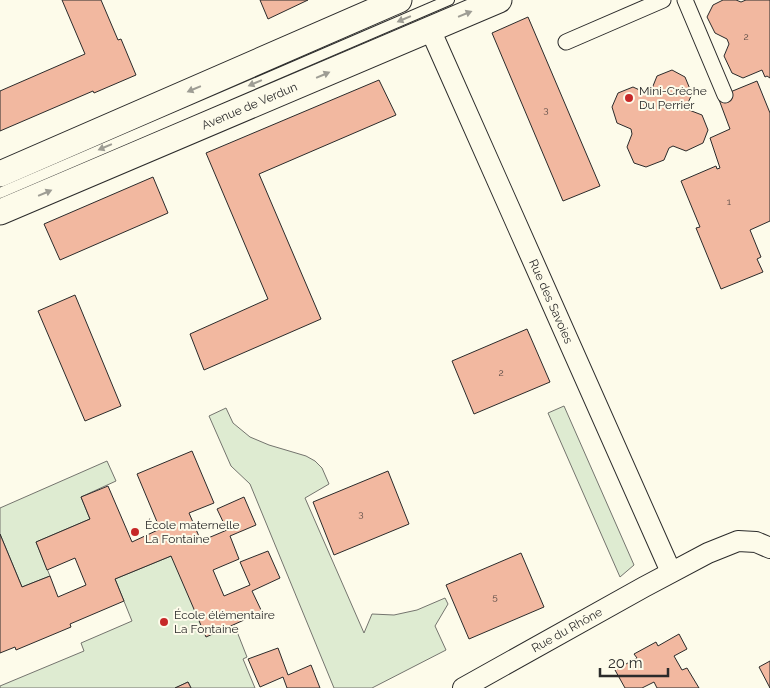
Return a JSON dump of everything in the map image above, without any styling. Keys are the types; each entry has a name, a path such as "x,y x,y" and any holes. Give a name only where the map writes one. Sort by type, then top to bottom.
{"street":[{"path":"0,174 399,0"},
{"name":"Avenue de Verdun","path":"0,212 499,0"},
{"path":"566,42 663,0"},
{"path":"685,0 725,95"},
{"name":"Rue des Savoies","path":"430,29 671,572"},
{"name":"Rue du Rhône","path":"463,688 708,553 738,541 747,540 770,548"}],"lane":[{"name":"Avenue de Verdun","path":"0,193 449,0"}],"green space":[{"path":"564,406 634,565 620,577 548,413"},
{"path":"226,408 233,423 250,437 306,456 322,468 329,484 305,498 364,633 372,614 394,615 417,610 445,598 448,604 435,626 446,650 372,688 334,688 250,484 231,466 209,416"},
{"path":"107,461 116,481 81,497 90,519 36,542 50,576 22,587 0,534 0,508"},
{"name":"École élémentaire La Fontaine","path":"171,556 234,624 247,657 243,659 255,688 191,688 188,682 175,688 0,688 0,686 84,651 81,643 132,621 115,579"}],"building":[{"path":"62,0 101,0 118,40 121,39 136,75 94,93 93,91 0,131 0,91 85,54"},
{"path":"260,0 308,0 268,19"},
{"path":"723,0 741,2 746,0 770,0 770,78 765,77 762,70 743,78 732,73 724,56 729,44 727,39 715,33 707,17 713,5"},
{"path":"528,17 600,186 563,201 492,33"},
{"path":"672,70 685,77 692,94 687,105 689,110 702,115 708,130 703,143 686,151 673,146 669,148 664,160 646,167 634,163 627,147 632,134 631,129 617,123 612,107 618,93 633,87 646,93 651,91 657,76"},
{"path":"379,80 396,115 259,174 321,319 204,370 190,334 268,299 206,153"},
{"path":"757,81 770,113 770,221 750,230 761,257 757,259 763,272 721,289 696,228 700,227 681,181 716,166 717,169 720,168 710,138 730,129 718,97"},
{"path":"153,177 168,213 60,260 44,224"},
{"path":"75,295 121,406 85,421 38,311"},
{"path":"527,329 550,382 474,414 452,361"},
{"path":"192,451 214,503 189,513 201,541 227,530 217,509 244,497 256,525 230,536 239,559 213,570 224,596 250,585 240,562 268,551 280,578 252,591 262,612 206,637 171,556 115,579 124,601 70,624 71,627 16,650 15,647 0,653 0,534 22,587 50,576 58,597 86,585 75,558 47,570 36,542 90,519 81,497 108,486 132,542 160,529 137,474"},
{"path":"388,471 409,524 334,555 313,502"},
{"path":"521,553 544,607 469,639 446,585"},
{"path":"679,634 687,649 674,656 682,670 687,668 699,688 657,688 654,682 642,688 625,688 615,670 637,658 634,654 656,642 658,646"},
{"path":"278,648 288,675 311,665 320,688 287,688 283,677 260,687 248,659"},
{"path":"770,661 770,688 759,667"},
{"path":"188,682 191,688 175,688"}],"place":[{"name":"Mini-Crèche Du Perrier","path":"629,98"},
{"name":"École maternelle La Fontaine","path":"135,532"},
{"name":"École élémentaire La Fontaine","path":"164,622"}]}
